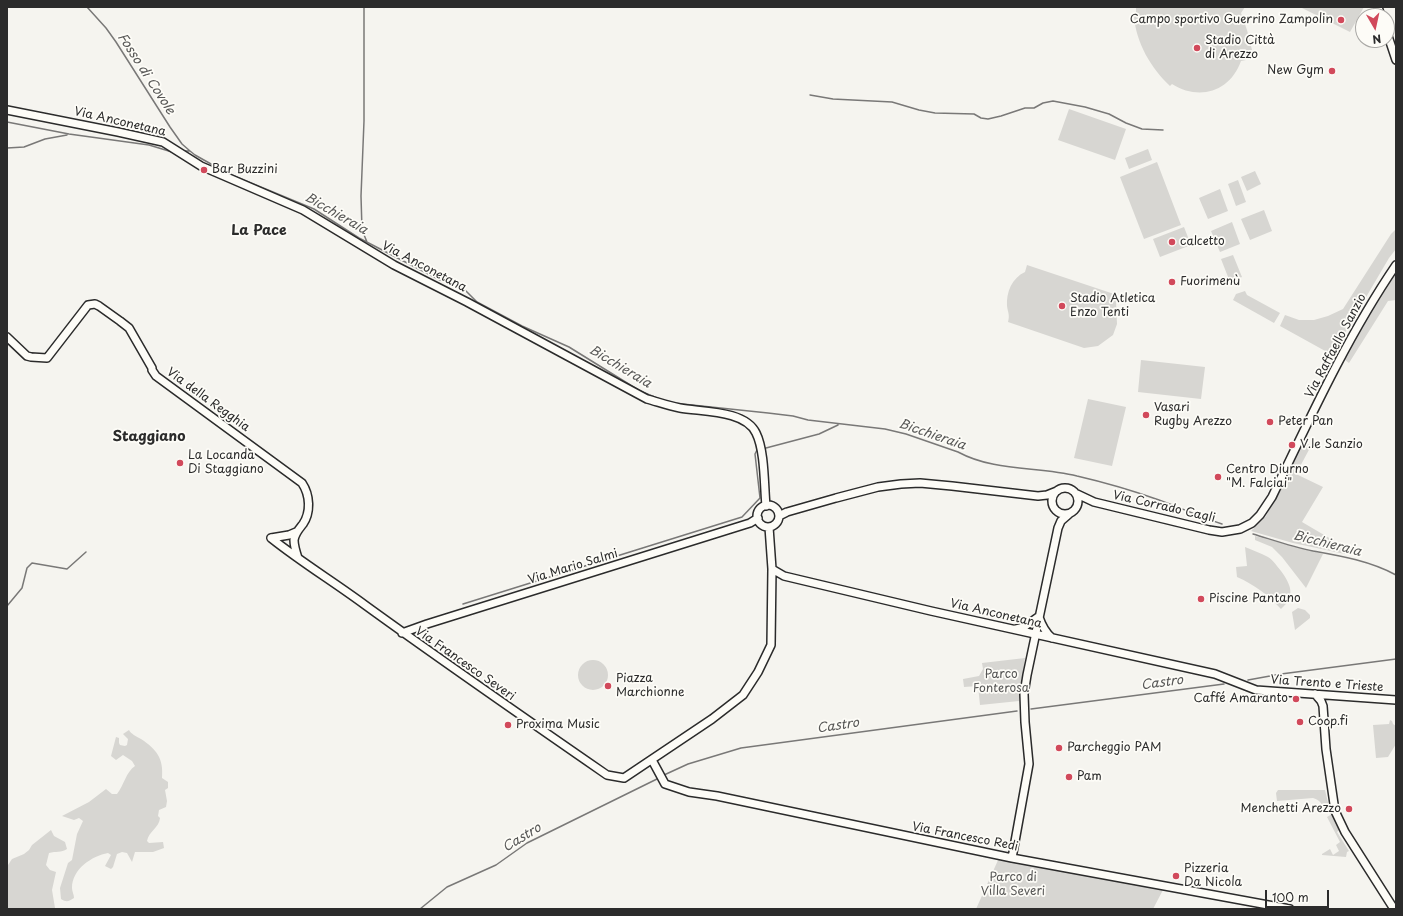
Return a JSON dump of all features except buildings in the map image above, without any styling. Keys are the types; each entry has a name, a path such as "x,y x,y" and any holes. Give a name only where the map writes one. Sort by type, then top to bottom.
{"street":[{"path":"1392,48 1396,60"},
{"name":"Via Anconetana","path":"7,110 158,140 174,148 201,166 302,210 392,264 474,305 648,399 676,407 729,415 745,421 752,426 761,449 766,506"},
{"name":"Via Raffaello Sanzio","path":"1252,523 1260,515 1272,497 1338,362 1396,264"},
{"name":"Via della Regghia","path":"7,337 27,356 47,358 88,305 95,304 120,321 129,328 156,376 302,483 307,490 309,500 308,510 304,523 291,537 284,548"},
{"path":"779,514 874,488 901,484 920,483 1038,496 1047,495 1060,489 1068,488 1077,494 1078,504 1075,510 1061,521 1058,528 1034,634 1024,694 1029,764 1012,858"},
{"path":"1056,491 1052,498 1058,528"},
{"name":"Via Corrado Cagli","path":"1077,494 1094,502 1209,530 1230,532 1252,523"},
{"path":"1038,496 1062,514 1069,514"},
{"name":"Via Corrado Cagli","path":"1078,504 1094,502"},
{"path":"772,569 763,523 759,512 766,506 773,506 779,514"},
{"path":"763,523 772,526 777,522 779,514"},
{"name":"Via Mario Salmi","path":"402,633 750,523 763,523"},
{"name":"Via della Regghia","path":"291,537 298,558"},
{"name":"Via Francesco Severi","path":"291,537 271,538 402,633 607,775 624,778 652,760 743,695 758,672 771,645 772,569"},
{"name":"Via Anconetana","path":"772,569 784,576 1014,630 1216,674 1256,690"},
{"path":"1014,630 1024,627 1039,617"},
{"path":"1039,617 1043,628 1052,638"},
{"name":"Via Trento e Trieste","path":"1256,690 1396,700"},
{"path":"1315,694 1323,706 1326,749 1336,811 1345,832 1394,909"},
{"path":"1323,706 1328,695"},
{"name":"Via Francesco Redi","path":"652,760 665,784 689,792 724,797 1012,858 1290,909"}],"green space":[{"name":"Stadio Città di Arezzo","path":"1136,7 1245,7 1241,13 1252,50 1246,51 1246,60 1241,61 1236,72 1229,80 1212,90 1193,92 1172,84 1170,86 1151,63 1141,45 1135,26 1134,16 1136,16"},
{"name":"Campo sportivo Guerrino Zampolin","path":"1300,7 1364,7 1355,8 1355,23 1350,32"},
{"path":"1069,109 1126,129 1115,160 1058,140"},
{"path":"1148,149 1152,160 1129,169 1125,158"},
{"path":"1157,162 1181,225 1144,239 1120,177"},
{"path":"1255,171 1261,184 1247,191 1241,177"},
{"path":"1238,180 1246,202 1236,206 1228,184"},
{"path":"1220,189 1228,211 1208,219 1199,198"},
{"path":"1264,210 1272,231 1250,240 1241,219"},
{"path":"1232,222 1240,244 1220,252 1211,231"},
{"name":"calcetto","path":"1184,227 1191,245 1160,257 1153,239"},
{"path":"1396,229 1396,249 1389,258 1335,350 1327,352 1280,326 1285,315 1299,320 1314,320 1328,316 1343,309 1391,234"},
{"path":"1233,255 1242,277 1230,282 1221,259"},
{"name":"Stadio Atletica Enzo Tenti","path":"1027,265 1117,295 1117,324 1113,335 1098,346 1084,348 1008,322 1009,316 1007,301 1009,291 1013,282 1025,272"},
{"path":"1396,272 1396,300 1388,301 1349,363 1345,360 1345,356"},
{"path":"1245,291 1247,295 1280,313 1274,323 1233,300 1236,294"},
{"path":"1141,360 1205,367 1201,399 1138,392"},
{"path":"1088,399 1126,407 1112,466 1074,458"},
{"path":"1304,442 1311,446 1296,474 1323,487 1302,522 1348,549 1345,554 1293,543 1251,531 1266,516"},
{"path":"1255,536 1323,554 1306,588 1282,557 1272,547 1255,540"},
{"path":"1245,547 1270,558 1287,581 1290,590 1289,600 1281,609 1271,599 1250,583 1237,577 1236,567 1247,566"},
{"path":"1298,608 1305,610 1310,615 1310,618 1295,630 1292,612"},
{"name":"Parco Fonterosa","path":"1025,658 1019,701 980,705 978,686 964,687 963,679 979,676 983,669 982,663"},
{"path":"593,660 604,664 608,675 604,686 593,690 582,686 578,675 582,664"},
{"path":"1390,720 1396,726 1396,744 1388,757 1376,758 1373,725 1389,724"},
{"path":"129,730 132,734 155,750 162,765 162,778 168,782 168,788 165,790 167,801 166,807 159,810 159,821 147,841 149,843 163,842 164,848 153,852 135,852 132,862 127,853 122,852 117,854 111,869 105,866 111,855 108,853 90,860 79,869 75,875 72,888 74,898 69,901 65,901 61,899 60,888 68,863 72,860 77,834 83,821 79,818 74,820 62,816 89,802 106,789 112,794 117,794 129,772 135,766 132,761 123,755 116,760 111,756 116,737 119,738 120,745 127,745 128,739 123,734"},
{"path":"1278,790 1325,790 1330,811 1326,813 1320,802 1313,798 1277,801 1276,793"},
{"path":"1332,814 1339,830 1337,832 1349,851 1347,852 1346,857 1322,855 1330,849 1333,855 1339,851 1336,845 1340,842 1327,817"},
{"path":"51,830 54,836 65,842 67,849 49,853 46,865 50,870 56,872 52,890 55,908 7,909 8,865 12,859 24,854 32,845"},
{"name":"Parco di Villa Severi","path":"999,858 1164,888 1153,909 976,909"}],"waterway":[{"name":"Fosso di Covole","path":"87,7 106,28 170,127 182,144 190,151"},
{"path":"364,7 364,121 361,196 362,230 367,242"},
{"path":"810,95 833,99 892,102 935,113 974,114 981,118 988,119 1025,108 1034,108 1043,103 1053,101 1085,107 1109,114 1142,129 1163,130"},
{"name":"Bicchieraia","path":"7,122 69,134 149,145 172,152"},
{"path":"7,148 24,147 45,139 67,135"},
{"name":"Bicchieraia","path":"184,151 190,151 227,173 314,209 359,238 440,280 455,284 465,290 477,302 522,326 569,347 640,391 662,400"},
{"name":"Bicchieraia","path":"673,403 793,416 808,420 885,429 906,434 987,463 1062,473 1087,478 1139,493 1222,524"},
{"path":"766,448 819,434 838,425"},
{"path":"463,604 742,517 760,498 755,454 757,450"},
{"name":"Bicchieraia","path":"1253,534 1298,548 1345,557 1366,563 1396,575"},
{"path":"7,606 22,588 27,568 32,563 67,569 86,552"},
{"name":"Castro","path":"1248,680 1281,674 1396,659"},
{"name":"Castro","path":"1031,709 1224,684"},
{"name":"Castro","path":"664,775 688,764 741,748 1017,711"},
{"name":"Castro","path":"420,909 447,887 496,865 527,843 659,778"}],"place":[{"name":"Campo sportivo Guerrino Zampolin","path":"1341,20"},
{"name":"Stadio Città di Arezzo","path":"1197,48"},
{"name":"New Gym","path":"1332,71"},
{"name":"Bar Buzzini","path":"204,170"},
{"name":"calcetto","path":"1172,242"},
{"name":"Fuorimenù","path":"1172,282"},
{"name":"Stadio Atletica Enzo Tenti","path":"1062,306"},
{"name":"Vasari Rugby Arezzo","path":"1146,415"},
{"name":"Peter Pan","path":"1270,422"},
{"name":"V.le Sanzio","path":"1292,445"},
{"name":"La Locanda Di Staggiano","path":"180,463"},
{"name":"Centro Diurno \"M. Falciai\"","path":"1218,477"},
{"name":"Piscine Pantano","path":"1201,599"},
{"name":"Piazza Marchionne","path":"608,686"},
{"name":"Caffé Amaranto","path":"1296,699"},
{"name":"Coop.fi","path":"1300,722"},
{"name":"Proxima Music","path":"508,725"},
{"name":"Parcheggio PAM","path":"1059,748"},
{"name":"Pam","path":"1069,777"},
{"name":"Menchetti Arezzo","path":"1349,809"},
{"name":"Pizzeria Da Nicola","path":"1176,876"}],"district":[{"name":"La Pace","path":"259,231"},
{"name":"Staggiano","path":"149,437"}]}
